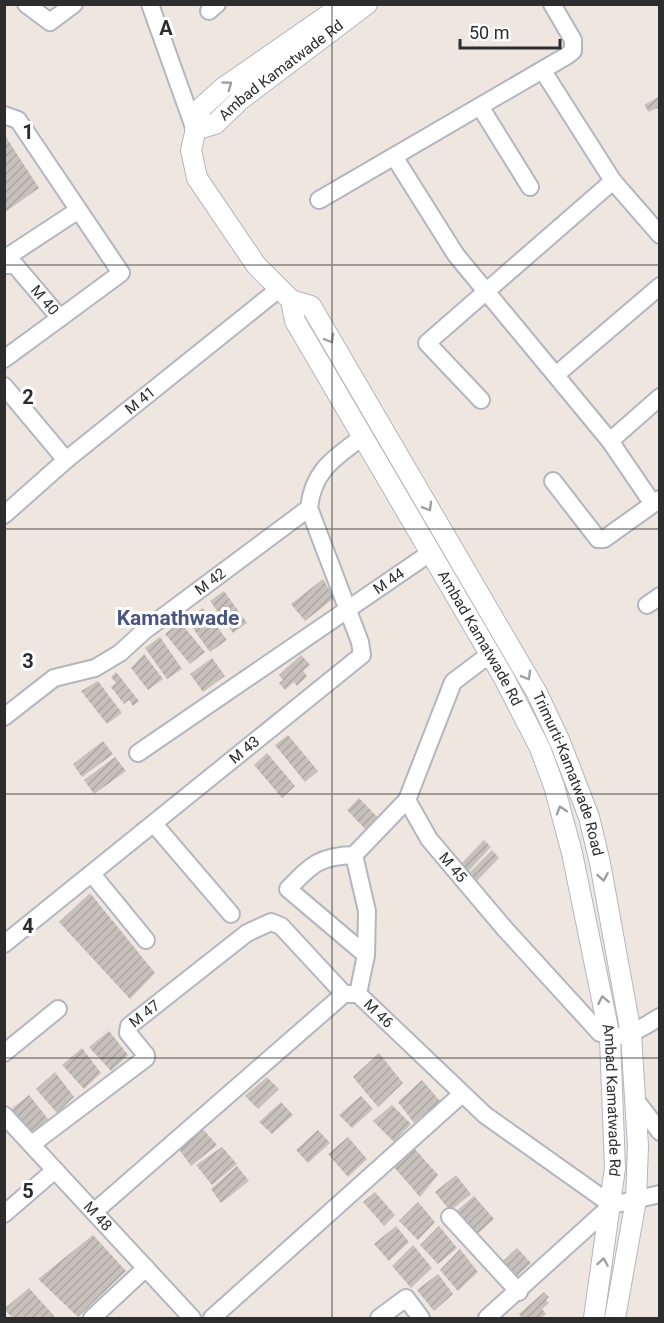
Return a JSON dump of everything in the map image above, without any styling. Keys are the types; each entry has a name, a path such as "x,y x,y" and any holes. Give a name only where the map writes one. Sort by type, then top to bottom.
{"street":[{"path":"26,4 50,22 74,4"},
{"path":"150,4 195,130"},
{"path":"319,200 396,158 568,55 574,46 552,4"},
{"name":"Ambad Kamatwade Rd","path":"353,7 223,88 201,108 191,158 198,178 256,265 285,295 295,321 361,438 520,708 554,786 575,864 610,1038 616,1148 612,1204"},
{"path":"543,71 613,181 660,235"},
{"path":"481,108 530,187"},
{"path":"4,115 18,120 77,212 121,273 60,318"},
{"path":"396,158 456,255 557,374 656,502 604,539 598,540 553,481"},
{"path":"481,400 427,343 613,181"},
{"path":"4,259 77,212"},
{"name":"M 40","path":"4,265 15,265 60,318 4,359"},
{"path":"557,374 660,286"},
{"name":"M 41","path":"5,513 66,460 285,295"},
{"name":"Trimurti-Kamatwade Road","path":"285,295 311,306 537,693 579,790 595,840 631,1034 638,1146 636,1200 615,1318"},
{"path":"4,386 66,460"},
{"path":"610,441 660,397"},
{"path":"309,508 311,488 320,474 335,457 361,438"},
{"name":"M 43","path":"4,944 358,660 363,649 309,508"},
{"name":"M 42","path":"4,717 54,678 95,668 120,653 144,631 309,508"},
{"name":"M 44","path":"138,753 430,553"},
{"path":"366,955 288,889 313,863 334,855 354,855 407,800 453,682 490,654"},
{"name":"M 45","path":"407,800 429,839 505,929 590,1025 610,1038"},
{"path":"154,824 231,915"},
{"path":"351,994 366,955 367,911 354,855"},
{"path":"92,873 146,940"},
{"name":"M 47","path":"32,1144 146,1058 146,1054 128,1033 129,1026 247,933 271,922 281,926 351,994"},
{"name":"M 46","path":"94,1212 351,994 485,1115 612,1204"},
{"path":"4,1053 58,1009"},
{"path":"610,1038 631,1034 660,1017"},
{"path":"212,1318 462,1094"},
{"path":"635,1099 660,1132"},
{"name":"M 48","path":"4,1115 192,1318"},
{"path":"4,1215 55,1170"},
{"path":"487,1318 519,1292 612,1204 660,1194"},
{"path":"594,1318 612,1204"},
{"path":"450,1217 519,1292"},
{"path":"92,1318 146,1268"},
{"path":"379,1318 405,1298 421,1318"}],"building":[{"path":"660,96 660,112 657,108 649,112 644,105"},
{"path":"4,134 39,188 4,213"},
{"path":"323,579 334,598 305,621 291,604"},
{"path":"224,591 247,623 233,633 210,601"},
{"path":"203,608 227,640 210,652 192,627 198,623 193,616"},
{"path":"180,622 205,652 190,664 165,634"},
{"path":"160,637 182,669 167,679 145,648"},
{"path":"144,654 163,679 148,690 131,668"},
{"path":"301,655 310,665 303,671 307,676 297,686 294,682 285,690 279,683 283,680 279,675"},
{"path":"212,658 225,676 203,692 190,674"},
{"path":"116,672 139,701 133,706 129,700 124,704 111,687 116,683 111,677"},
{"path":"98,681 122,713 107,724 81,691"},
{"path":"288,735 318,771 305,782 275,745"},
{"path":"103,741 113,754 82,777 73,764"},
{"path":"267,753 295,786 282,798 254,765"},
{"path":"115,757 126,771 94,794 84,780"},
{"path":"359,798 381,821 369,833 347,810"},
{"path":"484,840 491,847 465,875 457,868"},
{"path":"492,850 499,858 473,885 465,877"},
{"path":"90,893 155,973 130,999 59,922"},
{"path":"109,1031 128,1055 111,1071 89,1047"},
{"path":"82,1048 101,1073 84,1089 62,1065"},
{"path":"379,1053 403,1083 378,1107 353,1077"},
{"path":"55,1072 74,1097 57,1113 36,1089"},
{"path":"267,1077 279,1089 258,1109 245,1096"},
{"path":"422,1080 440,1101 414,1123 398,1102"},
{"path":"29,1095 48,1119 31,1135 9,1111"},
{"path":"361,1096 373,1109 352,1128 339,1115"},
{"path":"281,1102 293,1115 272,1134 259,1122"},
{"path":"392,1105 411,1124 394,1142 373,1121"},
{"path":"202,1128 217,1145 191,1166 176,1145"},
{"path":"318,1130 330,1143 308,1163 296,1150"},
{"path":"348,1137 367,1159 348,1177 328,1154"},
{"path":"222,1147 237,1164 212,1185 196,1165"},
{"path":"414,1148 438,1175 420,1197 393,1166"},
{"path":"237,1166 249,1181 221,1203 211,1189"},
{"path":"456,1175 471,1194 450,1211 435,1192"},
{"path":"375,1192 395,1215 384,1226 363,1202"},
{"path":"474,1196 494,1219 474,1237 454,1213"},
{"path":"418,1202 435,1222 418,1240 399,1221"},
{"path":"396,1226 409,1242 389,1261 374,1244"},
{"path":"439,1226 457,1248 438,1264 420,1245"},
{"path":"93,1235 126,1271 78,1317 38,1279"},
{"path":"413,1245 432,1268 411,1288 392,1266"},
{"path":"517,1248 531,1263 517,1276 503,1261"},
{"path":"460,1249 478,1272 458,1291 440,1270"},
{"path":"438,1274 453,1294 434,1311 417,1290"},
{"path":"29,1288 56,1318 13,1318 4,1309"},
{"path":"544,1292 549,1297 546,1300 549,1303 542,1309 546,1314 541,1318 522,1318 519,1314"}],"district":[{"name":"Kamathwade","path":"178,618"}]}
